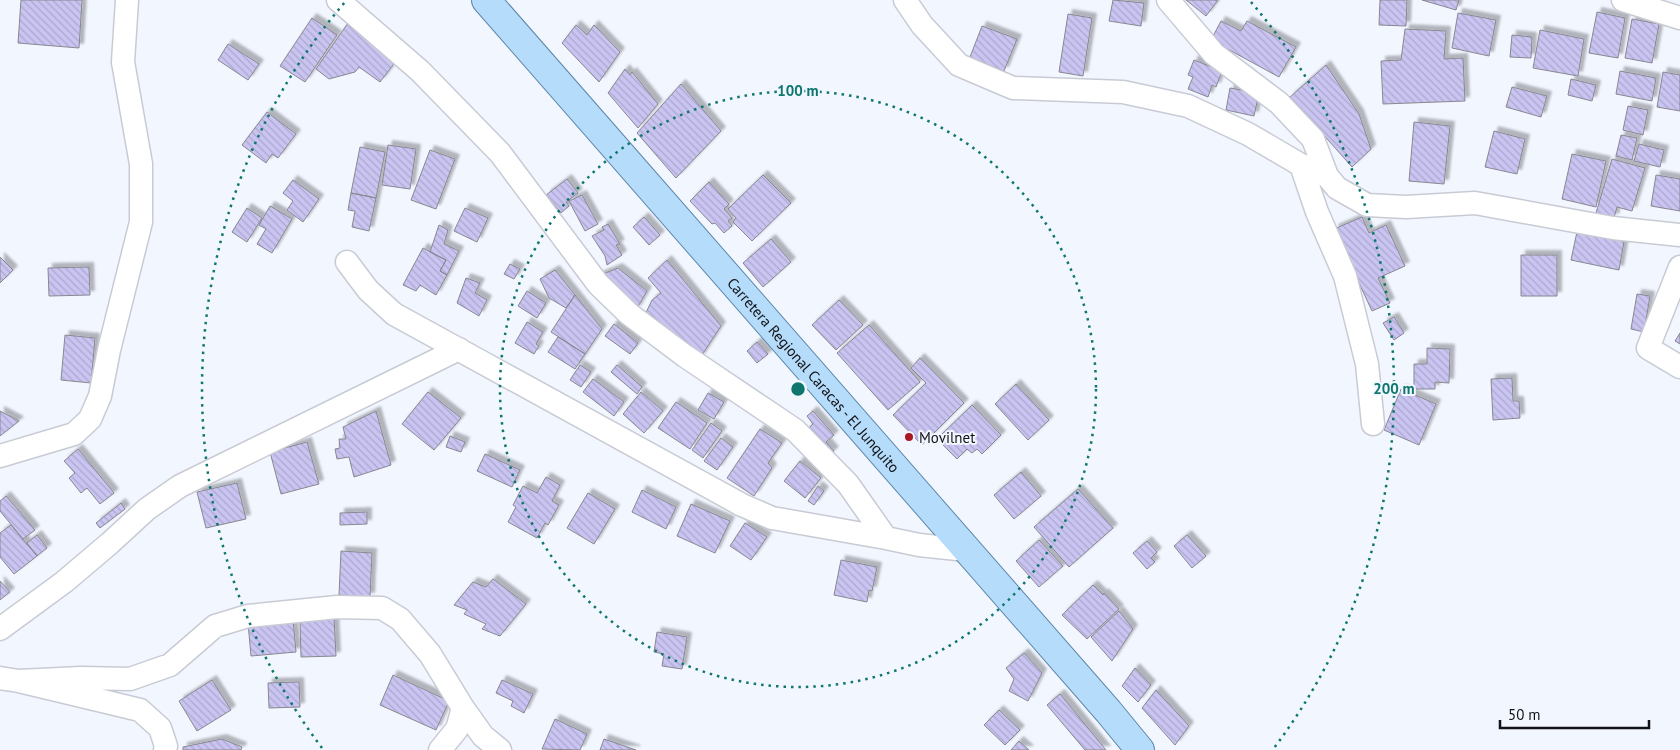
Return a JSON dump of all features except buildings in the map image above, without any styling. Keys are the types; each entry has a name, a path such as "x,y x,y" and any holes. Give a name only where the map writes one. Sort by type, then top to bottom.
{"main road":[{"name":"Carretera Regional Caracas - El Junquito","path":"486,0 1108,710 1140,750"}],"street":[{"path":"0,456 74,434 90,419 100,396 109,350 141,222 141,164 123,62 127,0"},
{"path":"338,0 420,72 500,153 598,284 629,314 686,356 795,430 848,484 886,538"},
{"path":"905,0 922,25 959,65 1013,88 1122,92 1188,106 1248,134 1302,165 1327,176"},
{"path":"1168,0 1214,54 1279,103 1313,139 1327,176 1337,188 1367,205 1406,206 1476,203 1613,228 1680,236"},
{"path":"1623,0 1680,18"},
{"path":"1302,165 1317,212 1346,276 1367,364 1373,424"},
{"path":"347,262 368,290 394,314 742,505 772,518 919,545 967,550"},
{"path":"1680,268 1648,348 1680,367"},
{"path":"0,629 64,582 147,509 180,486 459,349"},
{"path":"10,680 130,679 170,665 215,626 248,616 338,607 382,608 400,619 430,654 463,708 483,736 500,750"},
{"path":"10,680 140,710 160,728 166,746 165,750"},
{"path":"440,750 456,729 463,708"}],"place":[{"name":"Movilnet","path":"909,437"}]}
